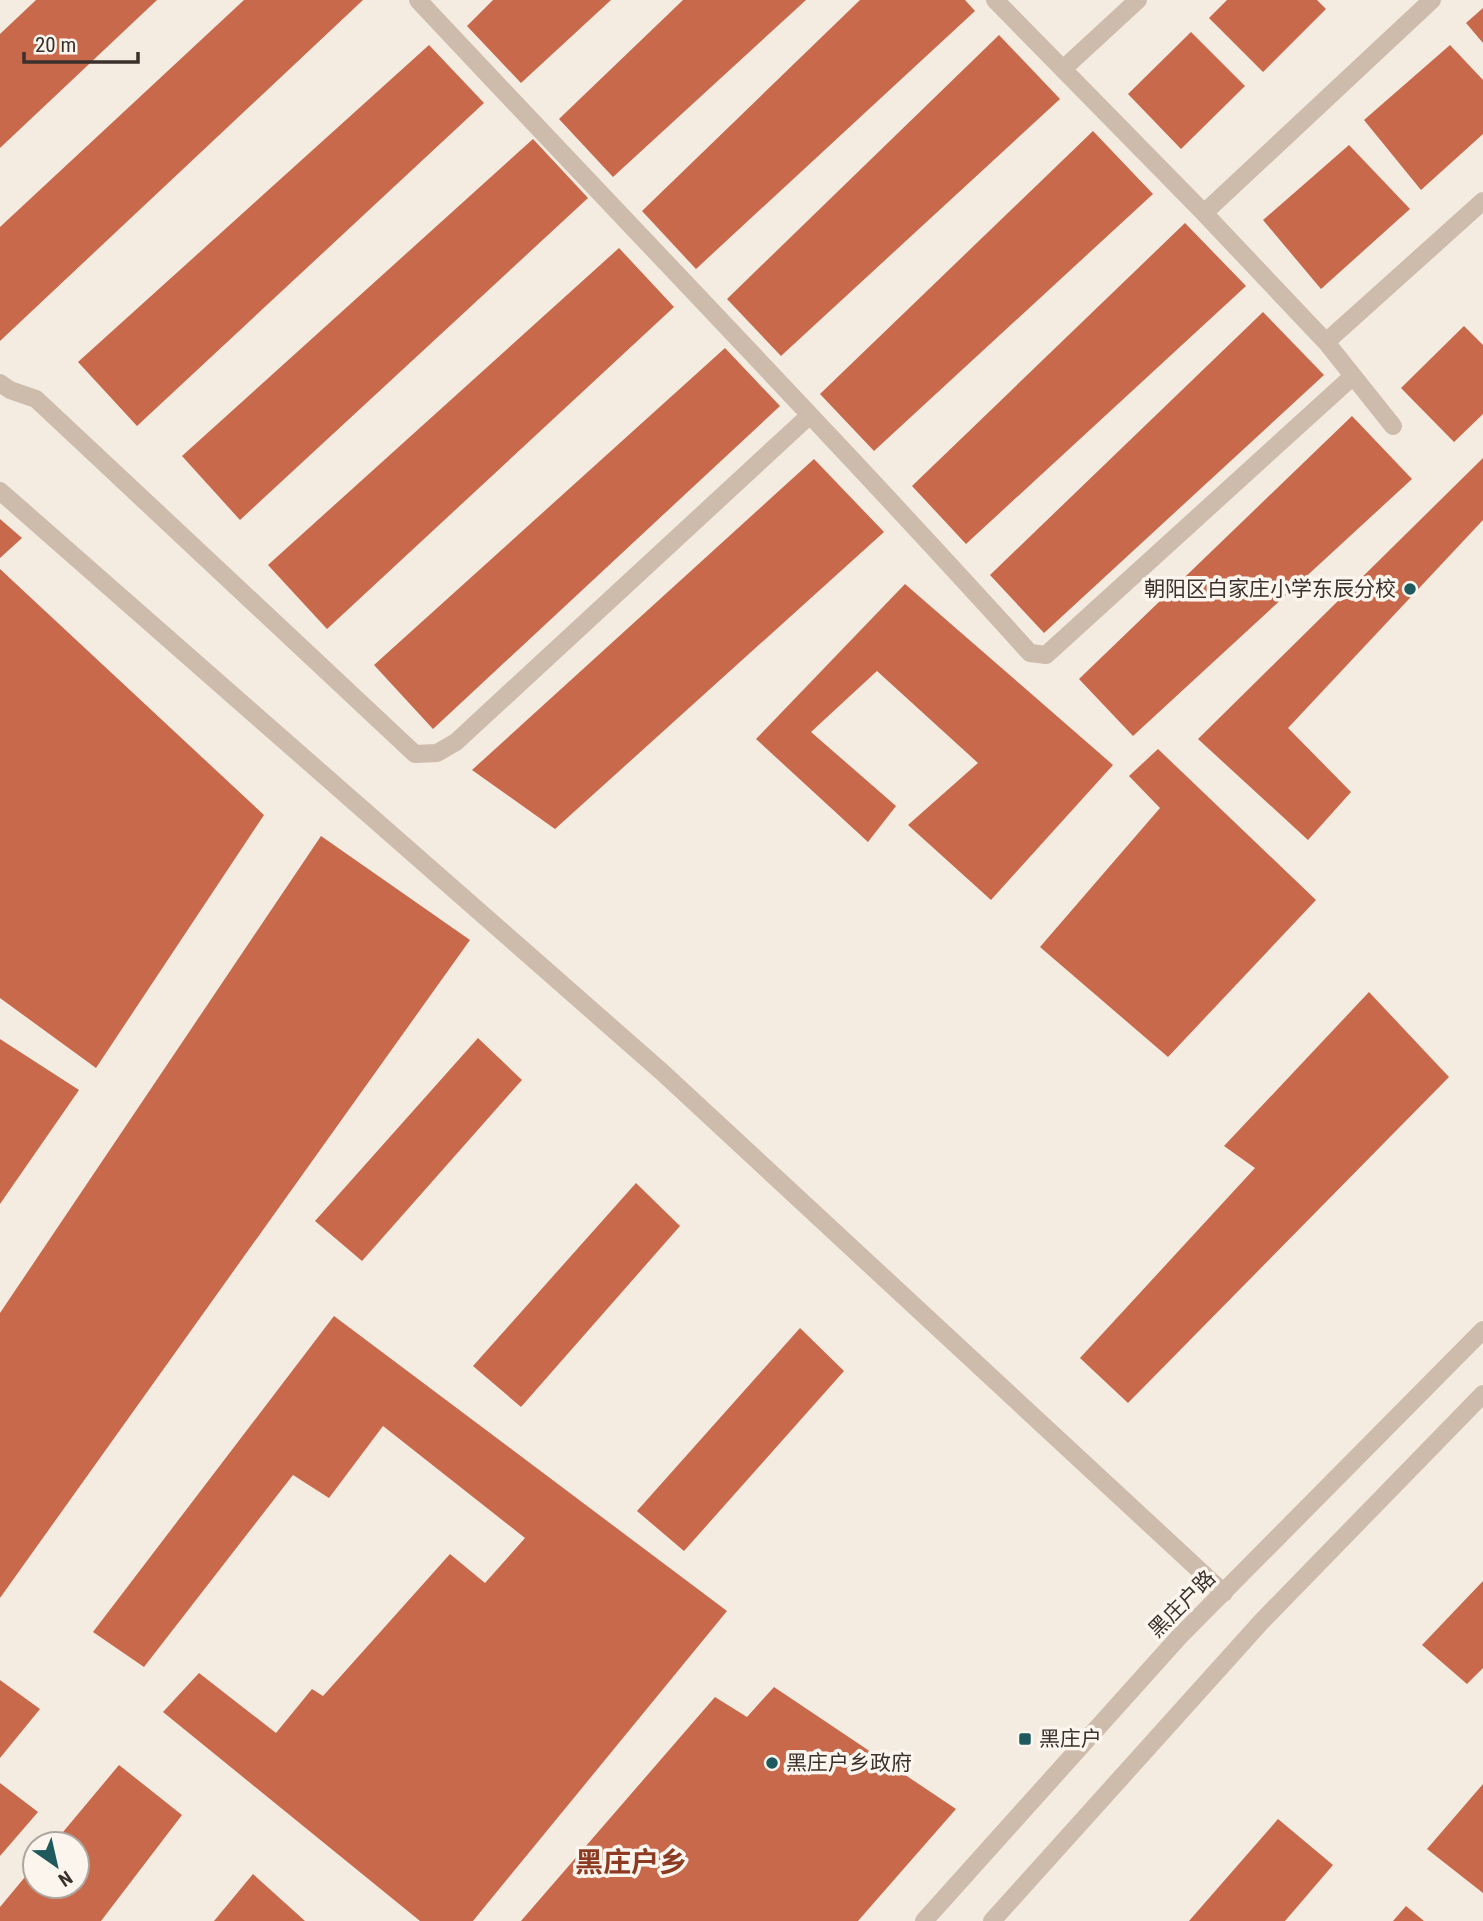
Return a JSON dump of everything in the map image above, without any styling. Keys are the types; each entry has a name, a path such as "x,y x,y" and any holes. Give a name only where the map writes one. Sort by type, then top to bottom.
{"street":[{"path":"418,0 810,415 1030,653 1046,655 1353,376"},
{"path":"995,0 1326,342 1393,426"},
{"path":"1063,69 1138,0"},
{"path":"1204,213 1433,0"},
{"path":"1326,342 1483,201"},
{"path":"0,383 10,390 36,399 415,754 437,753 456,742 810,415"},
{"path":"0,491 662,1072 1224,1593"},
{"name":"黑庄户路","path":"924,1921 1179,1637 1483,1330"},
{"path":"992,1921 1262,1621 1483,1394"}],"building":[{"path":"36,0 157,0 0,148 0,34"},
{"path":"244,0 363,0 0,341 0,227"},
{"path":"493,0 611,0 521,83 467,26"},
{"path":"683,0 806,0 613,177 559,119"},
{"path":"860,0 965,0 975,11 696,269 642,211"},
{"path":"1227,0 1317,0 1326,9 1263,72 1209,18"},
{"path":"1483,8 1483,43 1466,23"},
{"path":"1191,32 1245,86 1181,149 1128,94"},
{"path":"999,35 1060,99 781,356 727,299"},
{"path":"429,45 484,103 137,426 78,362"},
{"path":"1450,45 1483,80 1483,134 1421,190 1364,120"},
{"path":"1093,131 1153,194 874,451 820,394"},
{"path":"533,139 588,198 240,520 182,456"},
{"path":"1349,145 1410,209 1321,289 1263,220"},
{"path":"1185,223 1246,286 966,544 912,486"},
{"path":"619,248 674,307 327,629 268,565"},
{"path":"1263,312 1324,375 1044,633 990,575"},
{"path":"1464,326 1483,345 1483,414 1454,442 1401,388"},
{"path":"725,348 780,406 433,729 374,665"},
{"path":"1352,416 1412,479 1133,736 1079,679"},
{"path":"1483,458 1483,520 1288,728 1351,792 1308,840 1198,739"},
{"path":"814,459 884,532 555,829 472,770"},
{"path":"0,519 22,538 0,558"},
{"path":"0,569 264,815 96,1068 0,998"},
{"path":"905,584 1113,765 991,900 908,825 978,763 877,671 811,732 896,806 868,842 756,739"},
{"path":"1158,749 1316,900 1168,1057 1040,947 1160,808 1129,776"},
{"path":"321,836 470,940 0,1598 0,1313"},
{"path":"1369,992 1449,1077 1128,1403 1080,1358 1255,1168 1224,1146"},
{"path":"478,1038 522,1080 362,1261 315,1221"},
{"path":"0,1039 79,1090 0,1204"},
{"path":"636,1183 680,1226 521,1407 473,1366"},
{"path":"334,1316 727,1611 473,1921 420,1921 163,1712 199,1673 276,1733 312,1689 323,1696 450,1554 485,1583 525,1538 383,1426 329,1498 293,1475 144,1667 93,1632"},
{"path":"800,1328 844,1371 684,1551 637,1511"},
{"path":"1483,1581 1483,1668 1467,1684 1422,1645"},
{"path":"0,1680 40,1709 0,1758"},
{"name":"黑庄户乡政府","path":"774,1687 956,1809 858,1921 521,1921 715,1697 747,1717"},
{"path":"119,1765 182,1815 101,1921 0,1921 0,1907 21,1882 21,1900 91,1900 91,1830 65,1830"},
{"path":"0,1783 38,1812 0,1856"},
{"path":"1483,1784 1483,1893 1427,1849"},
{"path":"1278,1819 1333,1865 1285,1921 1189,1921"},
{"path":"253,1874 305,1921 214,1921"},
{"path":"1406,1906 1424,1921 1393,1921"}],"place":[{"name":"朝阳区白家庄小学东辰分校","path":"1410,589"},
{"name":"黑庄户","path":"1025,1739"},
{"name":"黑庄户乡政府","path":"772,1763"}],"district":[{"name":"黑庄户乡","path":"631,1862"}]}
